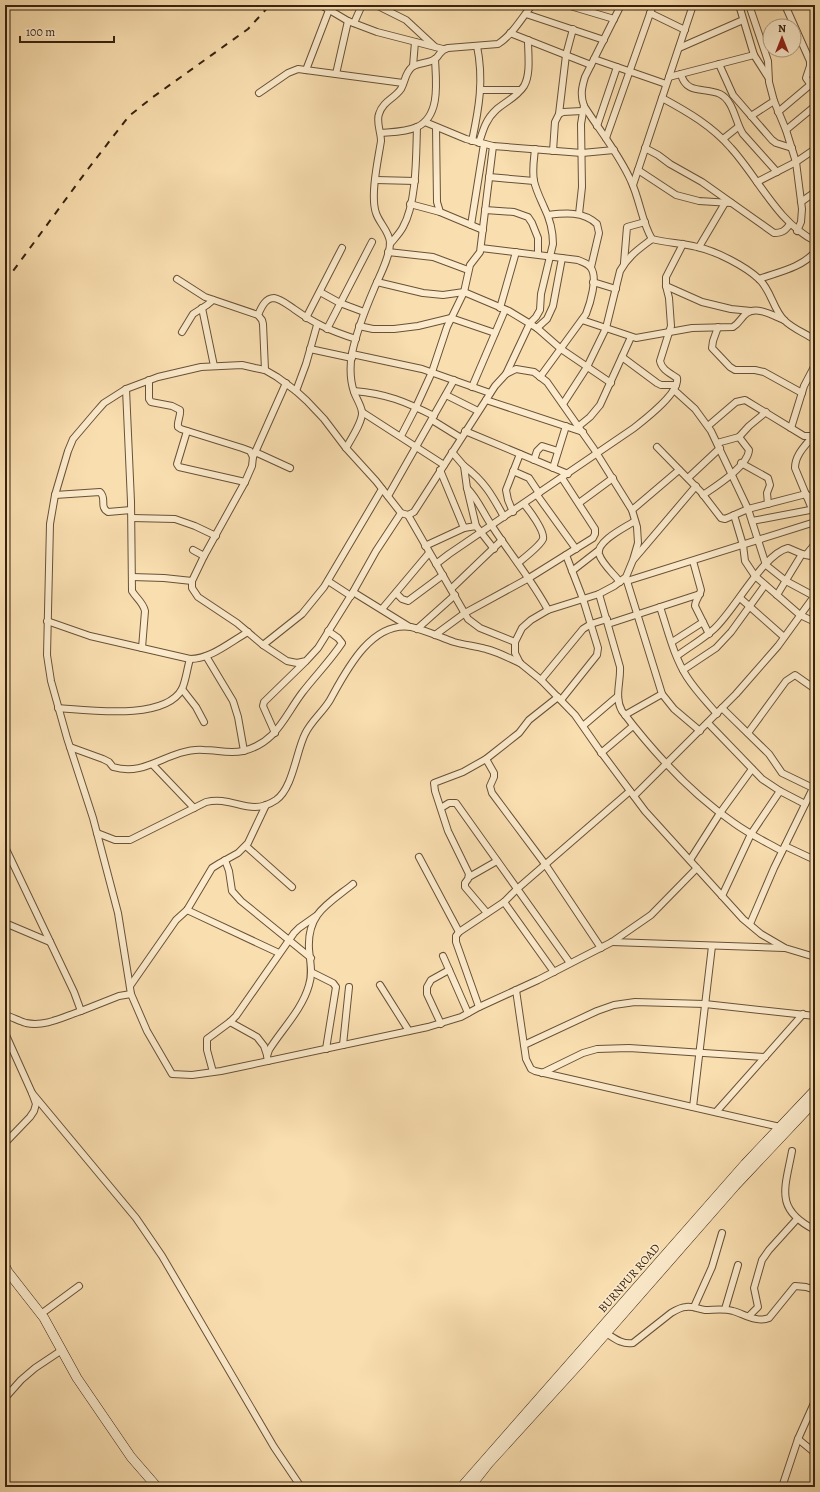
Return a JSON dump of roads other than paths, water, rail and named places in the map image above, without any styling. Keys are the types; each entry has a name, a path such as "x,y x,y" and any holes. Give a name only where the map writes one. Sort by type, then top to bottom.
{"street":[{"path":"321,5 351,22 377,32 443,49 498,44 510,33 532,5"},
{"path":"336,74 351,22 362,5"},
{"path":"376,5 406,20 435,47"},
{"path":"567,5 614,19"},
{"path":"579,214 582,187 581,124 583,109 581,89 592,62 621,5"},
{"path":"606,138 653,5"},
{"path":"739,5 754,55 768,76"},
{"path":"749,5 768,61 768,76 774,101 786,130 796,162 801,202 801,222 797,230"},
{"path":"785,5 810,62 806,78 815,91"},
{"path":"633,185 666,84 694,6"},
{"path":"306,70 329,10"},
{"path":"526,14 604,40"},
{"path":"650,14 685,30"},
{"path":"679,48 743,20"},
{"path":"553,150 555,122 559,114 566,55 573,29"},
{"path":"510,33 566,55 617,67 666,84"},
{"path":"479,142 483,128 490,116 524,86 528,75 528,40"},
{"path":"346,448 361,419 362,412 351,378 352,356 359,326 377,282 390,244 389,237 379,221 374,206 381,133 378,123 379,113 387,101 401,89 406,75 413,66 415,42"},
{"path":"471,225 479,142 481,90 480,65 476,46"},
{"path":"413,66 435,59 443,49"},
{"path":"669,77 754,55"},
{"path":"381,133 401,131 417,127 425,122 431,112 437,90 435,59"},
{"path":"719,64 733,95 751,116 776,143 792,148"},
{"path":"597,126 617,67"},
{"path":"259,93 293,70 306,70 403,83"},
{"path":"681,74 686,85 691,88 721,94 725,98 734,113 738,127 777,172"},
{"path":"778,112 810,85"},
{"path":"481,90 520,90"},
{"path":"662,98 694,116 723,139 790,224 815,241"},
{"path":"751,116 774,101"},
{"path":"786,130 815,106"},
{"path":"559,114 583,109"},
{"path":"583,109 614,150 633,185 648,232 652,239 662,242 699,247 714,252 760,279 784,320"},
{"path":"425,122 493,146 582,153 614,150"},
{"path":"436,126 437,202 440,212"},
{"path":"390,244 403,228 410,204 414,181 417,127"},
{"path":"723,139 738,127"},
{"path":"401,436 432,372 451,318 464,292 468,270 473,260 480,252 493,146"},
{"path":"645,148 670,164 694,176 728,203 774,233 784,232 790,224"},
{"path":"275,733 263,706 264,702 318,648 352,594 376,551 404,514 414,512 490,393 506,374 530,323 540,310 541,294 553,236 548,215 536,190 534,181 533,167 535,149"},
{"path":"757,182 796,162 815,149"},
{"path":"638,170 676,195 699,202 728,203"},
{"path":"489,177 534,181"},
{"path":"376,180 414,181"},
{"path":"801,202 815,192"},
{"path":"699,247 728,203"},
{"path":"410,204 440,212 483,230"},
{"path":"486,210 514,212 528,217 532,222 538,238 538,254"},
{"path":"540,377 582,320 590,303 593,282 591,267 599,228 595,222 579,214 564,213 548,215"},
{"path":"624,263 627,227 645,222"},
{"path":"563,404 587,367 606,328 620,271 624,263 630,256 652,239"},
{"path":"327,329 372,242"},
{"path":"436,564 598,454 642,422 675,388 678,381 677,378 661,366 660,361 670,332 671,319 666,277 683,244"},
{"path":"306,318 342,248"},
{"path":"481,248 578,260 591,267"},
{"path":"388,252 433,257 468,270"},
{"path":"472,387 495,333 516,252"},
{"path":"760,279 799,264 815,252"},
{"path":"537,328 547,319 553,306 562,258"},
{"path":"177,279 198,294 258,315 263,324 265,370"},
{"path":"377,282 423,293 443,295 464,292 530,323 561,349 611,383"},
{"path":"593,282 616,289"},
{"path":"666,286 710,304 731,309 760,311 784,320 815,340"},
{"path":"669,298 675,290"},
{"path":"320,292 340,303 364,312"},
{"path":"258,315 264,303 269,299 275,298 318,325 356,339"},
{"path":"182,332 193,314 213,300"},
{"path":"202,308 214,366"},
{"path":"582,320 631,337 641,337 692,328 734,327 751,311"},
{"path":"359,326 378,330 394,329 418,326 451,318 495,333"},
{"path":"296,391 318,325"},
{"path":"718,327 712,341 712,348 730,367 736,370 755,370 764,372 802,393"},
{"path":"581,429 600,405 631,337"},
{"path":"310,349 432,372 490,393"},
{"path":"479,1007 456,942 456,936 459,932 504,902 545,864 666,765 760,668 814,596 786,581 766,565 748,509 719,446 708,426 695,409 675,388 657,383 622,357"},
{"path":"515,642 480,628 468,619 436,564 404,514 346,448 324,419 296,391 277,376 265,370 242,365 201,367 149,380 126,389 104,403 73,439 55,495 50,524 47,655 51,681 97,833 118,912 131,994 147,1031 172,1074 188,1075 213,1072 268,1058 326,1049 441,1024 461,1017 612,942 651,915 697,868"},
{"path":"791,428 802,393 815,365"},
{"path":"506,374 516,368 534,372 547,382 598,454 632,510 637,527 638,543 627,579 662,694 674,709 700,731"},
{"path":"149,380 149,399 151,402 178,407 180,410 181,414 178,427 242,448 290,468"},
{"path":"388,496 454,380"},
{"path":"286,383 254,454 252,466 245,482 204,556 192,581 192,588 198,597 287,661 297,663 306,660"},
{"path":"126,389 132,510 132,591 144,606 142,648"},
{"path":"354,390 386,395 416,407 461,438"},
{"path":"446,395 478,412"},
{"path":"486,400 566,426 581,429"},
{"path":"708,426 736,402 746,400 804,436 814,436"},
{"path":"362,412 401,436 442,467 464,528"},
{"path":"688,478 719,446 739,437 749,426 766,412"},
{"path":"553,468 566,426"},
{"path":"187,431 177,464 180,467 245,482"},
{"path":"435,635 465,613 566,556 593,538 595,534 595,529 565,476 553,468 466,431"},
{"path":"752,521 814,509 795,468 795,463 799,454 814,436"},
{"path":"703,495 732,474 748,456 749,450 739,437"},
{"path":"534,460 537,450 542,446 558,451"},
{"path":"657,447 696,486 721,518 725,519 748,509 815,494"},
{"path":"452,452 464,466 486,486 504,517"},
{"path":"513,512 506,490 520,454"},
{"path":"741,464 768,478 770,485 767,493 768,504"},
{"path":"464,466 467,488 476,526 494,548"},
{"path":"632,510 679,470"},
{"path":"513,471 529,478 538,494 576,549"},
{"path":"579,503 612,478"},
{"path":"633,560 696,486"},
{"path":"467,488 477,500 502,540 540,594 548,610"},
{"path":"263,645 302,614 328,581 382,489"},
{"path":"55,495 100,492 103,497 103,507 105,511 132,510"},
{"path":"518,563 543,539 543,534 540,528 524,504"},
{"path":"734,515 743,545 745,561 755,576 800,615 815,622"},
{"path":"132,518 176,519 216,536"},
{"path":"572,571 599,550 604,541 635,521"},
{"path":"520,662 515,653 515,642 522,628 531,620 548,610 598,594 627,579 693,561 814,523"},
{"path":"425,546 464,528 476,526"},
{"path":"414,628 453,592 502,540"},
{"path":"777,595 804,555 815,544"},
{"path":"676,656 708,634 722,621 755,576 784,549 792,549 804,555 815,557"},
{"path":"193,550 204,556"},
{"path":"599,550 602,560 620,582"},
{"path":"382,609 429,553"},
{"path":"469,877 466,868 451,840 440,808 434,783 476,766 519,734 529,720 560,698 588,668 597,655 597,640 566,556"},
{"path":"693,561 700,584 700,594 695,602 708,634"},
{"path":"396,593 402,599 408,601 443,576"},
{"path":"132,577 192,581"},
{"path":"328,581 382,609 414,628"},
{"path":"683,670 716,648 731,632 765,585"},
{"path":"598,594 620,667 621,676 618,704 633,726 666,765 720,813 751,834 815,860"},
{"path":"541,680 578,635 591,624 638,615 700,594"},
{"path":"740,598 784,637"},
{"path":"660,607 676,656 683,670 694,687 717,714"},
{"path":"47,622 90,636 190,659 197,659 206,656 248,632"},
{"path":"672,642 703,622"},
{"path":"97,833 121,842 130,840 212,800 231,802 249,808 263,807 283,794 305,733 330,701 338,683 352,662 380,633 390,628 400,626 414,628 495,652 520,662 560,698 584,725 602,753 645,810 722,896 761,934 785,948 815,957"},
{"path":"70,747 103,759 117,769 153,765 173,755 191,751 244,751 256,746 275,733 299,697 342,643 328,631"},
{"path":"206,656 230,695 236,708 244,751"},
{"path":"58,708 103,712 131,712 153,708 169,701 182,689 190,659"},
{"path":"748,733 786,681 791,677 795,675 815,689"},
{"path":"182,689 196,707 204,722"},
{"path":"625,715 662,694"},
{"path":"584,725 618,696"},
{"path":"722,708 769,754 782,773 814,786 750,924"},
{"path":"708,723 762,779 805,804"},
{"path":"602,753 633,726"},
{"path":"486,759 494,773 490,786 492,793 545,864 600,948"},
{"path":"153,765 194,808"},
{"path":"690,860 720,813 752,768"},
{"path":"722,896 751,834 780,790"},
{"path":"440,808 449,803 456,803 570,963"},
{"path":"130,986 176,920 187,910 212,868 238,853 246,846 266,805"},
{"path":"246,846 292,887"},
{"path":"5,847 74,992 80,1011"},
{"path":"419,857 459,932"},
{"path":"225,860 229,871 232,891 241,902 311,958"},
{"path":"487,914 465,887 465,883 469,877 497,861"},
{"path":"213,1072 207,1050 207,1039 230,1022 257,987 288,940 299,928 352,884"},
{"path":"504,902 554,972"},
{"path":"187,910 279,953"},
{"path":"268,1058 272,1046 301,1004 309,986 311,972 310,935 316,915"},
{"path":"5,923 50,942"},
{"path":"612,942 785,948"},
{"path":"693,1107 701,1052 712,946"},
{"path":"443,956 468,1013"},
{"path":"441,1024 426,986 431,980 449,970"},
{"path":"311,972 333,983 336,987 326,1049"},
{"path":"380,985 409,1031"},
{"path":"343,1045 349,987"},
{"path":"516,990 527,1064 531,1069 542,1073 780,1127"},
{"path":"5,1015 24,1022 41,1023 54,1021 119,996 131,994"},
{"path":"524,1045 597,1011 614,1005 635,1002 705,1004 815,1016"},
{"path":"716,1112 803,1014"},
{"path":"230,1022 261,1040 268,1058"},
{"path":"5,1033 36,1104 34,1112 5,1143"},
{"path":"542,1073 583,1053 597,1049 629,1048 765,1057"},
{"name":"BURNPUR ROAD","path":"465,1486 740,1170 815,1090"},
{"path":"32,1093 136,1218 162,1256 274,1447 300,1487"},
{"path":"465,1486 489,1463 735,1186 815,1101"},
{"path":"792,1151 784,1193 786,1203 797,1219 815,1230"},
{"path":"749,1316 758,1307 754,1288 762,1260 797,1219"},
{"path":"694,1307 712,1267 722,1233"},
{"path":"725,1309 738,1265"},
{"path":"6,1271 41,1314 77,1378 131,1457 157,1487"},
{"path":"41,1314 79,1286"},
{"path":"606,1333 622,1343 633,1343 672,1313 686,1307 694,1307 703,1310 731,1310 760,1320 769,1318 795,1286 815,1290"},
{"path":"5,1398 21,1380 35,1368 62,1350"},
{"path":"782,1487 798,1439 815,1401"},
{"path":"798,1439 815,1453"}],"railway":[{"path":"5,282 129,116 248,29 270,5"}]}
